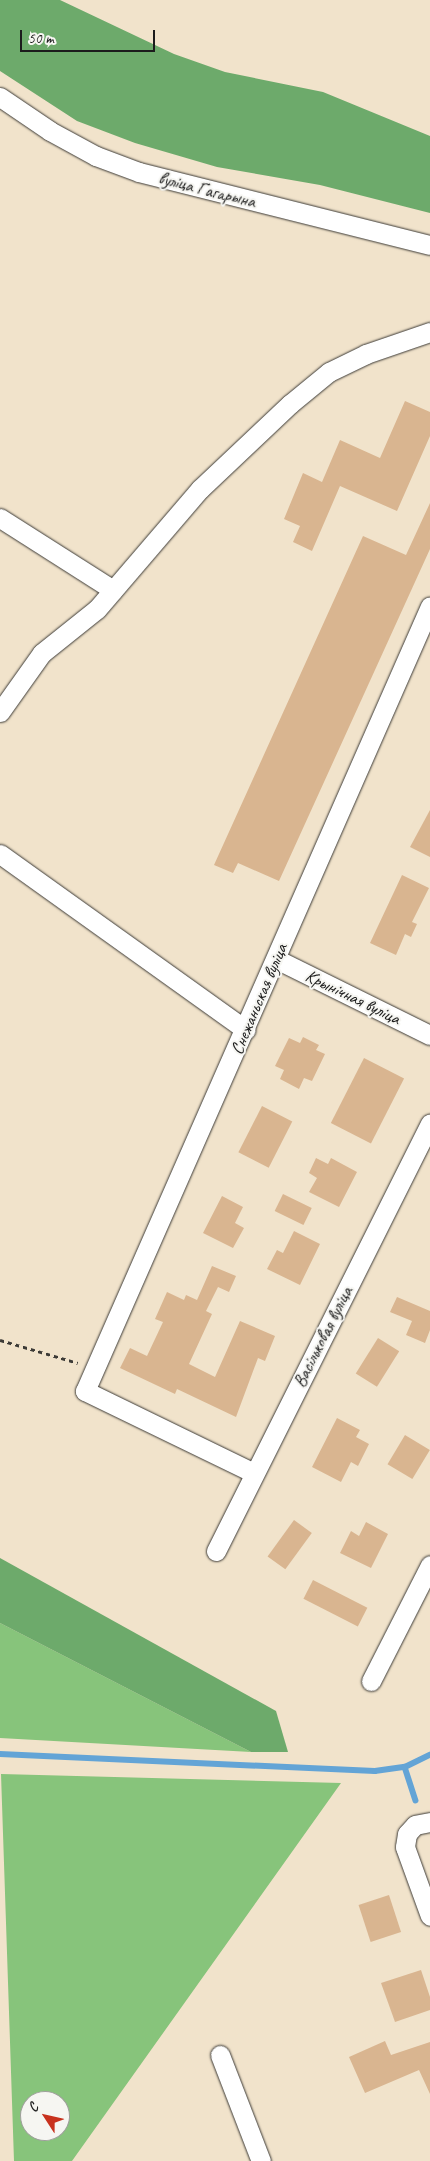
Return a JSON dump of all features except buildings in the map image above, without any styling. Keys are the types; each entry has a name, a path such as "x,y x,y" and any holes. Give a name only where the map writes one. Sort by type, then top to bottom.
{"street":[{"name":"вуліца Гагарына","path":"0,97 50,131 96,156 139,172 430,245"},
{"path":"0,712 42,653 97,609 200,489 329,372 366,354 430,332"},
{"path":"0,518 113,590"},
{"name":"Снежаньская вуліца","path":"254,1473 85,1391 246,1030 430,606"},
{"path":"0,854 246,1030"},
{"name":"Крынічная вуліца","path":"276,959 430,1035"},
{"name":"Васільковая вуліца","path":"216,1551 430,1124"},
{"path":"371,1681 430,1565"},
{"path":"430,1822 415,1825 407,1834 405,1847 430,1916"},
{"path":"220,2056 261,2161"}],"path":[{"path":"0,1340 96,1368"}],"green space":[{"path":"0,0 60,0 174,54 225,72 323,92 430,136 430,213 320,185 217,167 135,143 77,121 0,71"},
{"path":"0,1558 276,1711 288,1752 251,1752 0,1623"},
{"path":"0,1623 251,1752 0,1738"},
{"path":"1,1774 341,1783 72,2161 14,2161"}],"waterway":[{"path":"0,1754 375,1771 405,1767 430,1755"},
{"path":"405,1767 416,1800"}]}
